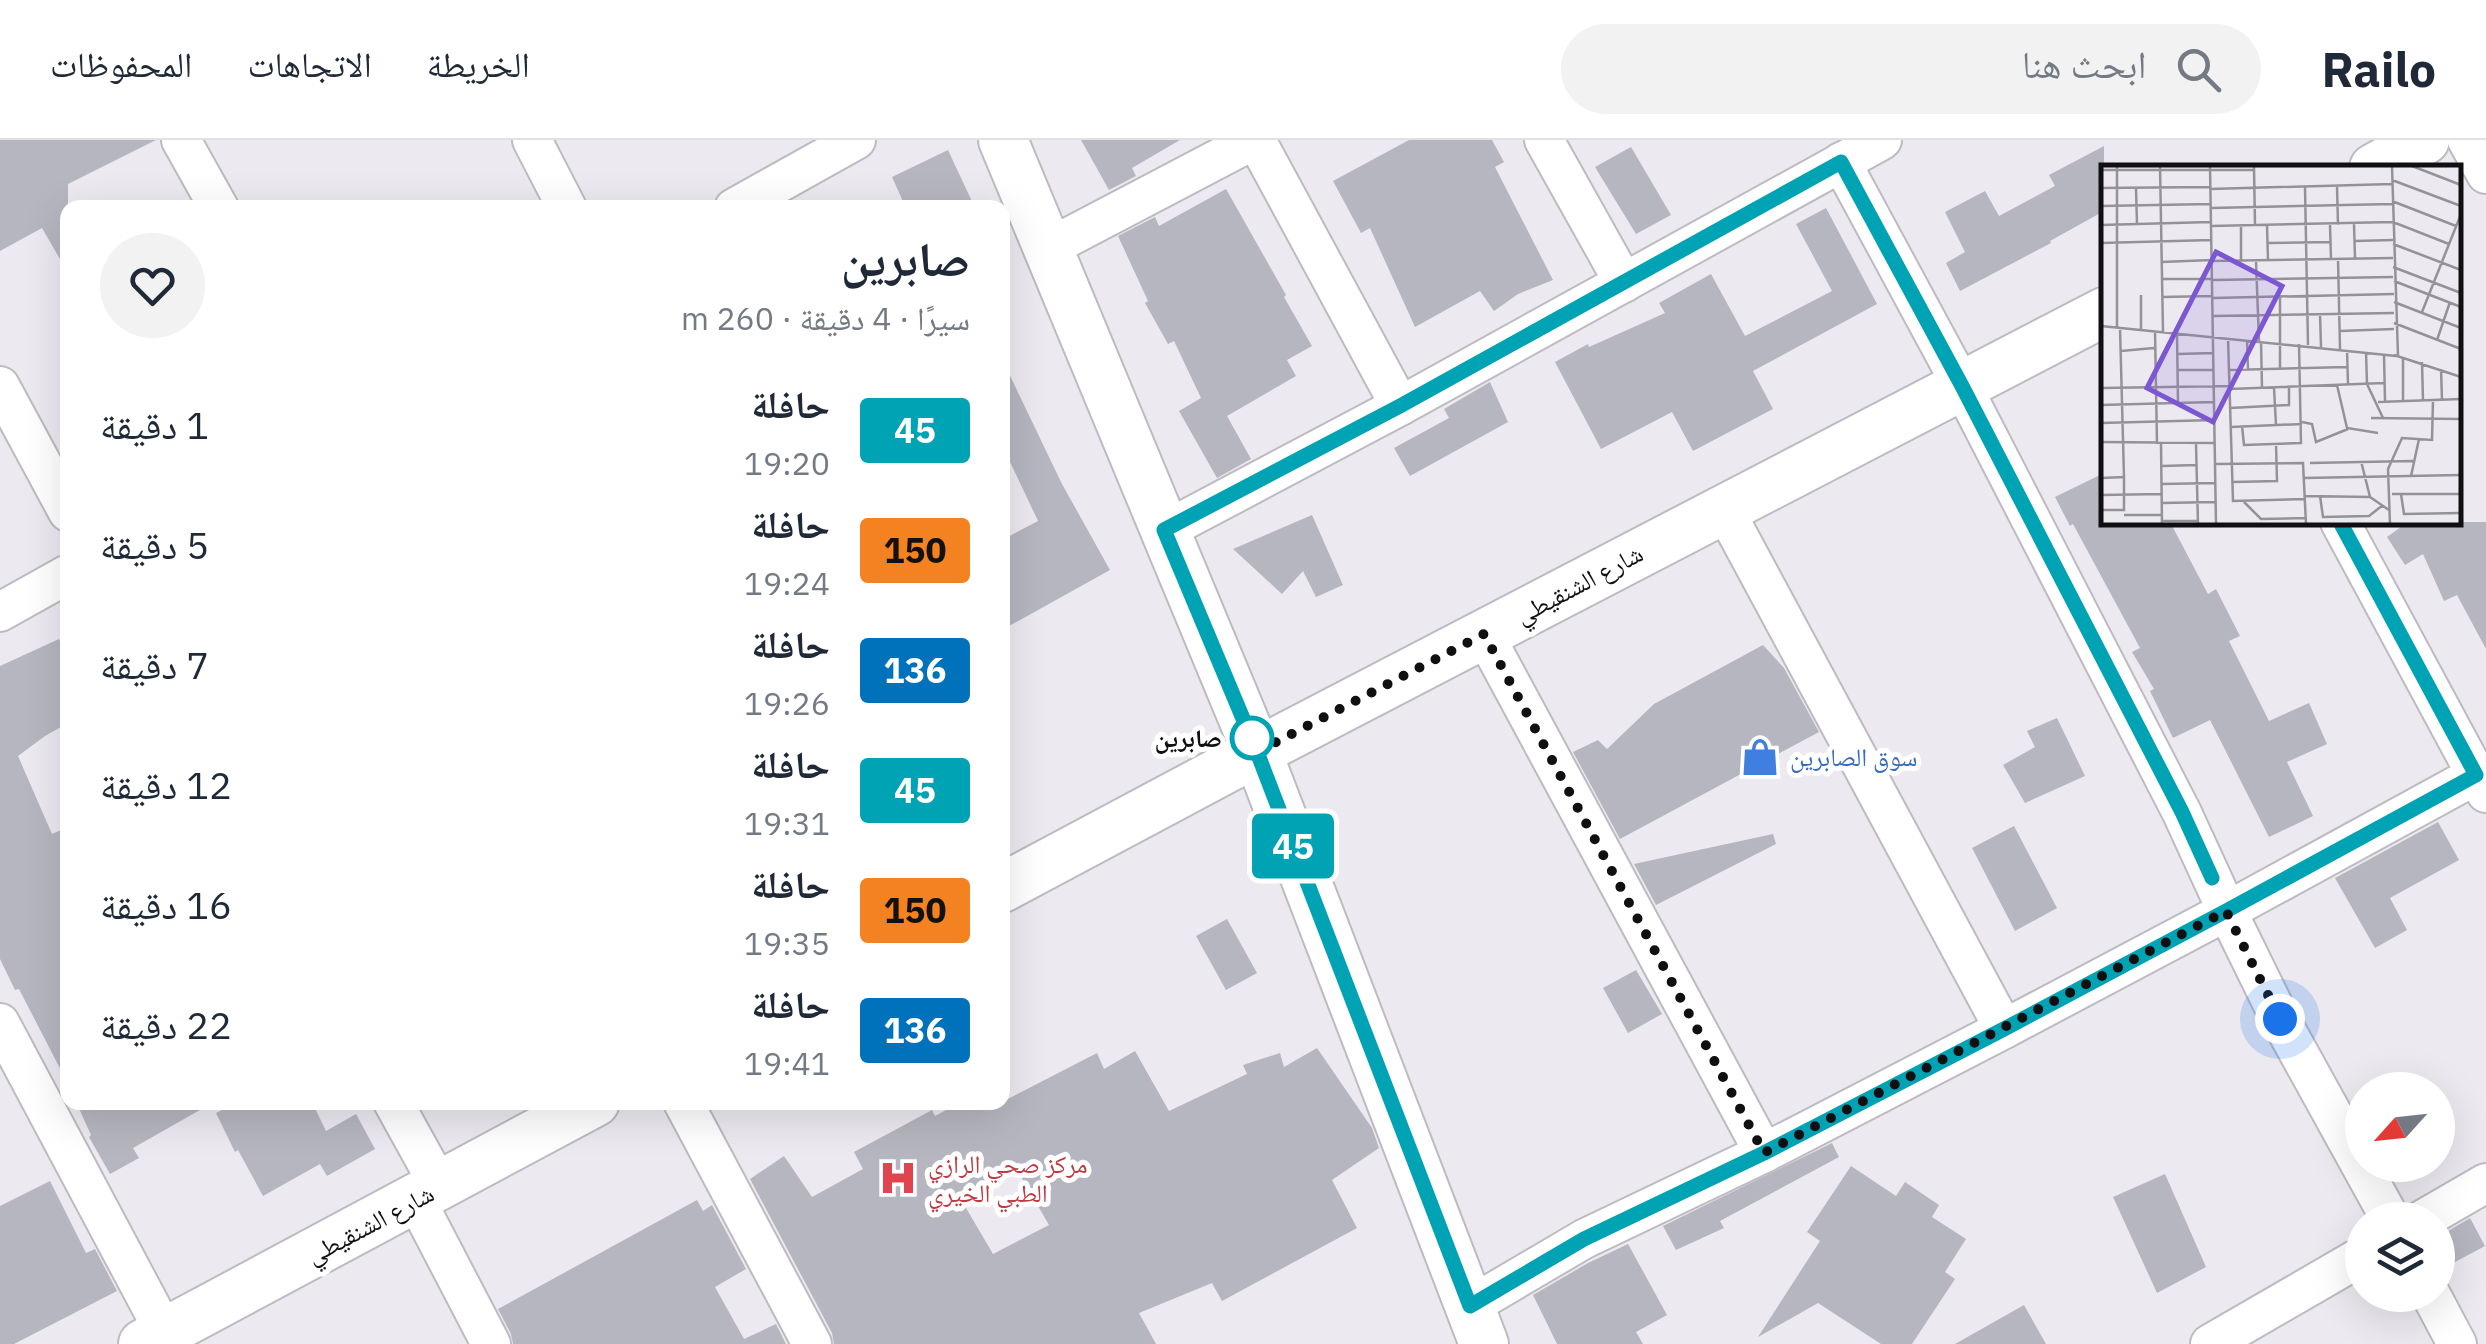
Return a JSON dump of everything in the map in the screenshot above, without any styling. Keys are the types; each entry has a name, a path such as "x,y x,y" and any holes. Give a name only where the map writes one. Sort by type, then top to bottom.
{"street":[{"path":"181,140 215,200"},
{"path":"532,140 563,200"},
{"path":"748,200 856,140"},
{"path":"1003,140 1257,752 1477,1325 1542,1263 1625,1218 1764,1153 2226,911 2481,784 2342,525"},
{"path":"1048,248 1255,140 1400,406"},
{"path":"1544,140 1624,283"},
{"path":"1164,530 1400,406 1882,140"},
{"path":"2379,165 2425,140"},
{"path":"2466,140 2486,174"},
{"path":"1841,162 1962,386 2182,812 2280,1019 2381,1202"},
{"name":"شارع الشنقيطي","path":"1010,884 2101,314"},
{"path":"0,386 60,497"},
{"path":"1724,509 2004,1029"},
{"path":"0,612 60,578"},
{"path":"1484,634 1764,1153"},
{"path":"0,1022 152,1340"},
{"path":"397,1110 491,1344"},
{"name":"شارع الشنقيطي","path":"152,1340 580,1110"},
{"path":"688,1110 812,1344"},
{"path":"2453,1202 2486,1183"},
{"path":"2231,1339 2345,1267"},
{"path":"2440,1312 2458,1344"}],"building":[{"path":"0,140 156,140 68,184 68,200 60,200 60,259 42,228 0,251"},
{"path":"1081,140 1180,140 1132,168 1136,176 1109,190"},
{"path":"1409,140 1492,140 1504,162 1495,167 1553,280 1518,294 1494,311 1480,291 1415,327 1370,228 1361,233 1333,181"},
{"path":"2104,146 2101,213 1960,291 1946,263 1965,252 1945,212 1985,191 1999,216 2055,186 2049,175"},
{"path":"1631,147 1671,215 1636,234 1595,167"},
{"path":"948,150 971,200 902,200 892,177"},
{"path":"1226,189 1312,346 1287,360 1296,376 1227,416 1251,459 1217,478 1179,411 1201,398 1174,341 1168,344 1145,303 1148,301 1118,236 1155,217 1159,226"},
{"path":"1826,208 1877,304 1753,371 1773,409 1693,451 1672,412 1601,449 1555,362 1588,344 1589,347 1665,313 1659,303 1711,274 1745,336 1832,291 1796,224"},
{"path":"1010,376 1062,484 1110,570 1010,626 1010,536 1038,521 1010,462"},
{"path":"1490,382 1508,422 1410,476 1394,448 1449,418 1444,409"},
{"path":"2101,474 2101,525 2172,525 2208,594 2216,589 2240,636 2229,641 2269,721 2309,703 2327,744 2287,762 2313,816 2269,837 2210,720 2173,738 2150,691 2154,689 2132,652 2140,648 2055,497"},
{"path":"1312,515 1343,585 1316,597 1303,571 1282,594 1233,549"},
{"path":"2486,522 2486,649 2457,595 2444,601 2423,554 2405,565 2387,537 2404,525"},
{"path":"60,641 60,728 18,756 52,834 60,830 60,1068 0,959 0,666"},
{"path":"1763,645 1784,668 1819,732 1620,839 1573,752 1598,740 1607,749 1654,704"},
{"path":"2057,718 2085,776 2025,803 2003,765 2035,747 2027,731"},
{"path":"2438,822 2459,860 2390,898 2407,930 2375,948 2335,878"},
{"path":"2014,826 2057,908 2015,931 1972,848"},
{"path":"1773,834 1776,844 1656,905 1634,864"},
{"path":"1227,919 1257,973 1226,990 1196,936"},
{"path":"1636,970 1662,1014 1628,1033 1603,988"},
{"path":"1317,1048 1372,1128 1379,1148 1332,1180 1357,1228 1222,1301 1212,1283 1139,1313 1156,1344 834,1344 832,1333 750,1179 784,1156 812,1197 863,1169 854,1152 932,1110 935,1116 946,1110 1010,1110 1010,1098 1097,1053 1104,1069 1135,1051 1169,1111 1247,1074 1243,1065 1280,1053 1284,1067","holes":["1016,1168 1049,1225 993,1254 959,1196"]},
{"path":"80,1110 200,1110 133,1148 139,1158 110,1174"},
{"path":"316,1110 326,1131 356,1114 375,1149 327,1176 320,1164 263,1196 216,1113"},
{"path":"1832,1143 1839,1157 1720,1221 1724,1228 1676,1250 1663,1226"},
{"path":"1851,1166 1896,1196 1905,1182 1939,1205 1932,1217 1966,1239 1945,1272 1955,1279 1912,1344 1881,1344 1818,1303 1758,1337 1820,1241 1807,1232"},
{"path":"2165,1174 2206,1267 2157,1293 2113,1197"},
{"path":"50,1181 86,1253 95,1249 117,1291 14,1344 0,1344 0,1206"},
{"path":"697,1200 703,1211 712,1205 746,1269 715,1287 744,1339 776,1324 786,1344 513,1344 498,1309"},
{"path":"2470,1218 2485,1246 2455,1262 2455,1227"},
{"path":"1628,1244 1667,1315 1636,1332 1643,1344 1557,1344 1533,1295"},
{"path":"2024,1305 2046,1344 1955,1344"}],"bus line":[{"name":"45","path":"2212,878 2182,812 1979,418 1841,162 1400,406 1164,530 1257,752 1470,1306 1584,1239 1764,1153 2004,1029 2476,775 2342,525"}],"place":[{"name":"صابرين","path":"1252,738"},
{"name":"سوق الصابرين","path":"1760,757"},
{"name":"مركز صحي الرازي الطبي الخيري","path":"898,1178"}],"route":[{"path":"1252,738 1257,752 1484,634 1764,1153 2226,911 2280,1019"}]}
